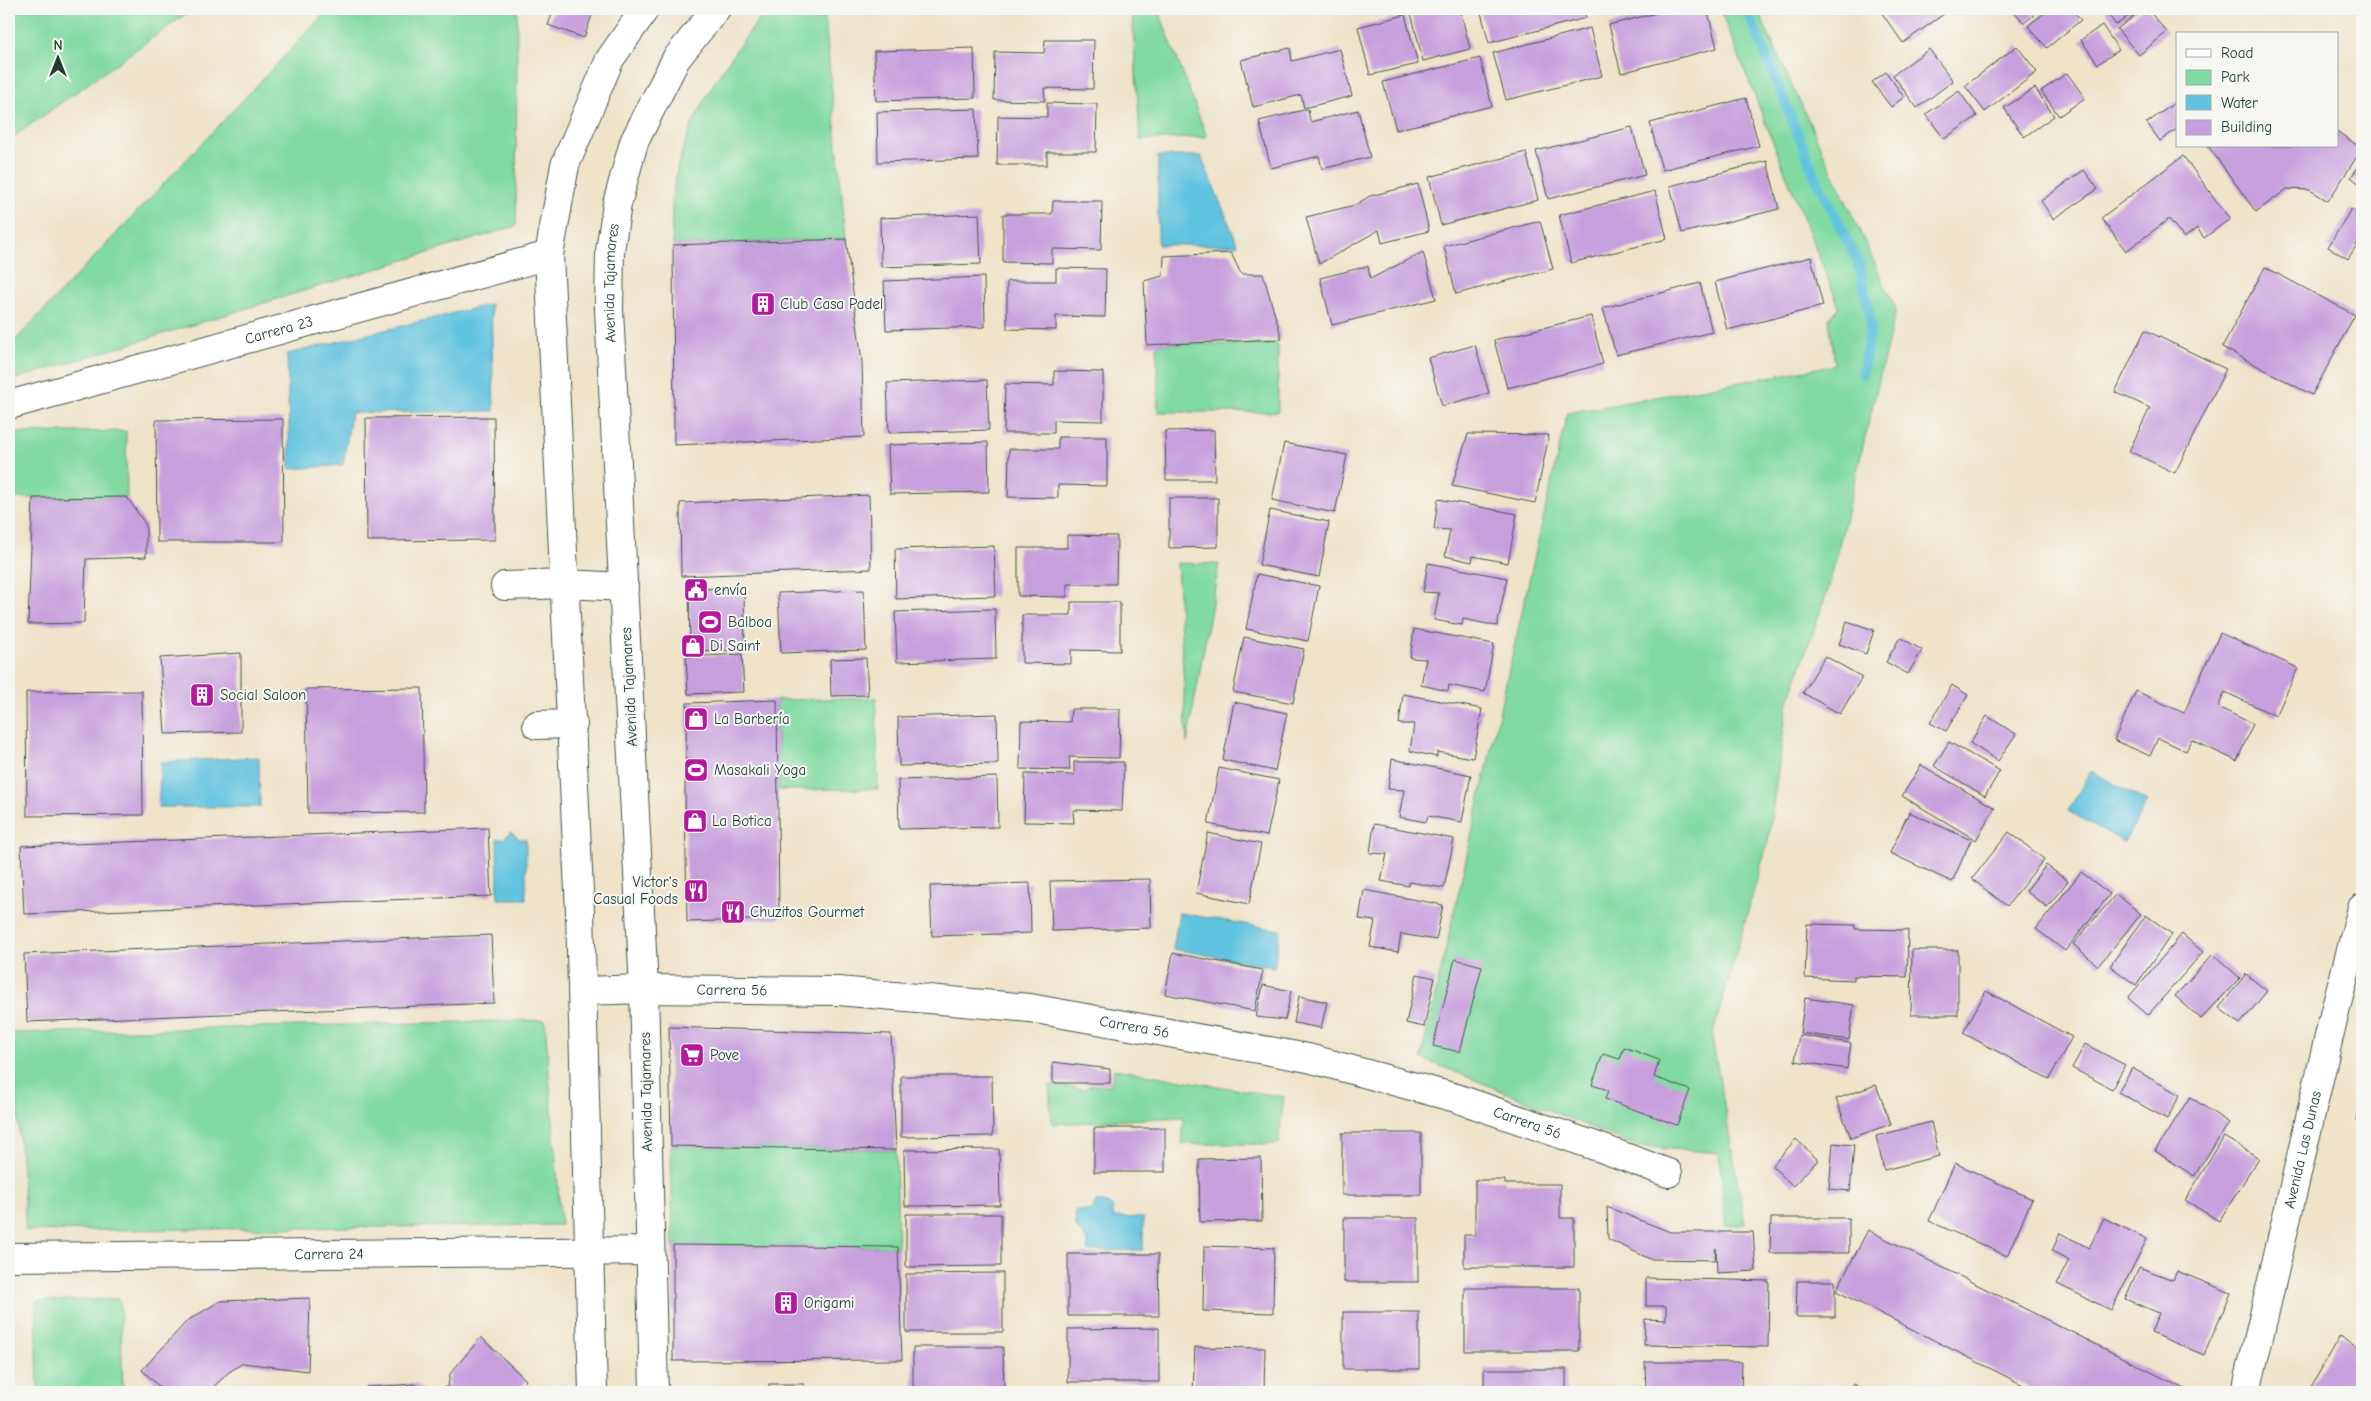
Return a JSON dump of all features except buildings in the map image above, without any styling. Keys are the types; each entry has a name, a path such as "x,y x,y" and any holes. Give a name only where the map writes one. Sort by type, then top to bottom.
{"street":[{"path":"593,1392 583,991 573,724 549,255 565,165 610,59 645,9"},
{"name":"Avenida Tajamares","path":"654,1392 644,989 609,310 610,251 617,204 634,142 676,59 716,9"},
{"name":"Carrera 23","path":"9,405 549,255"},
{"path":"505,586 566,584 624,587"},
{"path":"536,725 573,724"},
{"name":"Avenida Las Dunas","path":"2246,1392 2331,1024 2362,908"},
{"name":"Carrera 56","path":"583,991 644,989 838,991 1030,1008 1270,1050 1456,1098 1668,1173"},
{"name":"Carrera 24","path":"9,1257 650,1251"}],"green space":[{"path":"9,9 193,9 9,140"},
{"path":"329,9 517,9 516,226 9,381 9,347"},
{"path":"767,9 824,9 846,239 673,245 672,212 675,179 682,152 692,126 718,77"},
{"path":"1132,9 1158,9 1207,137 1140,140"},
{"path":"1720,9 1760,9 1764,25 1896,309 1829,587 1787,706 1768,841 1712,1037 1745,1224 1726,1226 1719,1153 1637,1146 1421,1058 1567,413 1835,365 1829,319 1839,307"},
{"path":"1157,344 1278,344 1278,412 1158,412"},
{"path":"126,431 127,497 9,498 9,433"},
{"path":"1177,563 1219,564 1187,743"},
{"path":"876,698 878,789 778,790 777,700"},
{"path":"545,1020 561,1225 26,1231 12,1033"},
{"path":"1114,1069 1284,1097 1278,1144 1182,1144 1184,1117 1052,1124 1049,1085 1083,1089 1092,1085 1111,1085"},
{"path":"671,1146 896,1150 898,1247 673,1245"},
{"path":"120,1299 123,1392 38,1392 36,1301"}],"water":[{"path":"1158,156 1201,156 1238,245 1158,245"},
{"path":"491,304 494,411 351,413 343,465 290,469 287,354"},
{"path":"259,757 260,807 158,807 161,762"},
{"path":"2091,771 2147,802 2124,842 2068,811"},
{"path":"511,832 519,839 526,839 526,899 498,899 497,839 503,839"},
{"path":"1179,913 1280,930 1274,967 1173,949"},
{"path":"1097,1201 1112,1206 1112,1217 1143,1218 1143,1250 1087,1251 1088,1242 1076,1227 1075,1210 1092,1211"}],"waterway":[{"path":"1747,9 1815,176 1859,264 1870,318 1870,332 1862,374"}],"place":[{"name":"Club Casa Padel","path":"763,304"},
{"name":"envía","path":"696,590"},
{"name":"Balboa","path":"710,622"},
{"name":"Di Saint","path":"693,646"},
{"name":"Social Saloon","path":"202,695"},
{"name":"La Barbería","path":"696,719"},
{"name":"Masakali Yoga","path":"696,770"},
{"name":"La Botica","path":"695,821"},
{"name":"Victor's Casual Foods","path":"696,891"},
{"name":"Chuzitos Gourmet","path":"733,912"},
{"name":"Pove","path":"692,1055"},
{"name":"Origami","path":"786,1303"}]}
